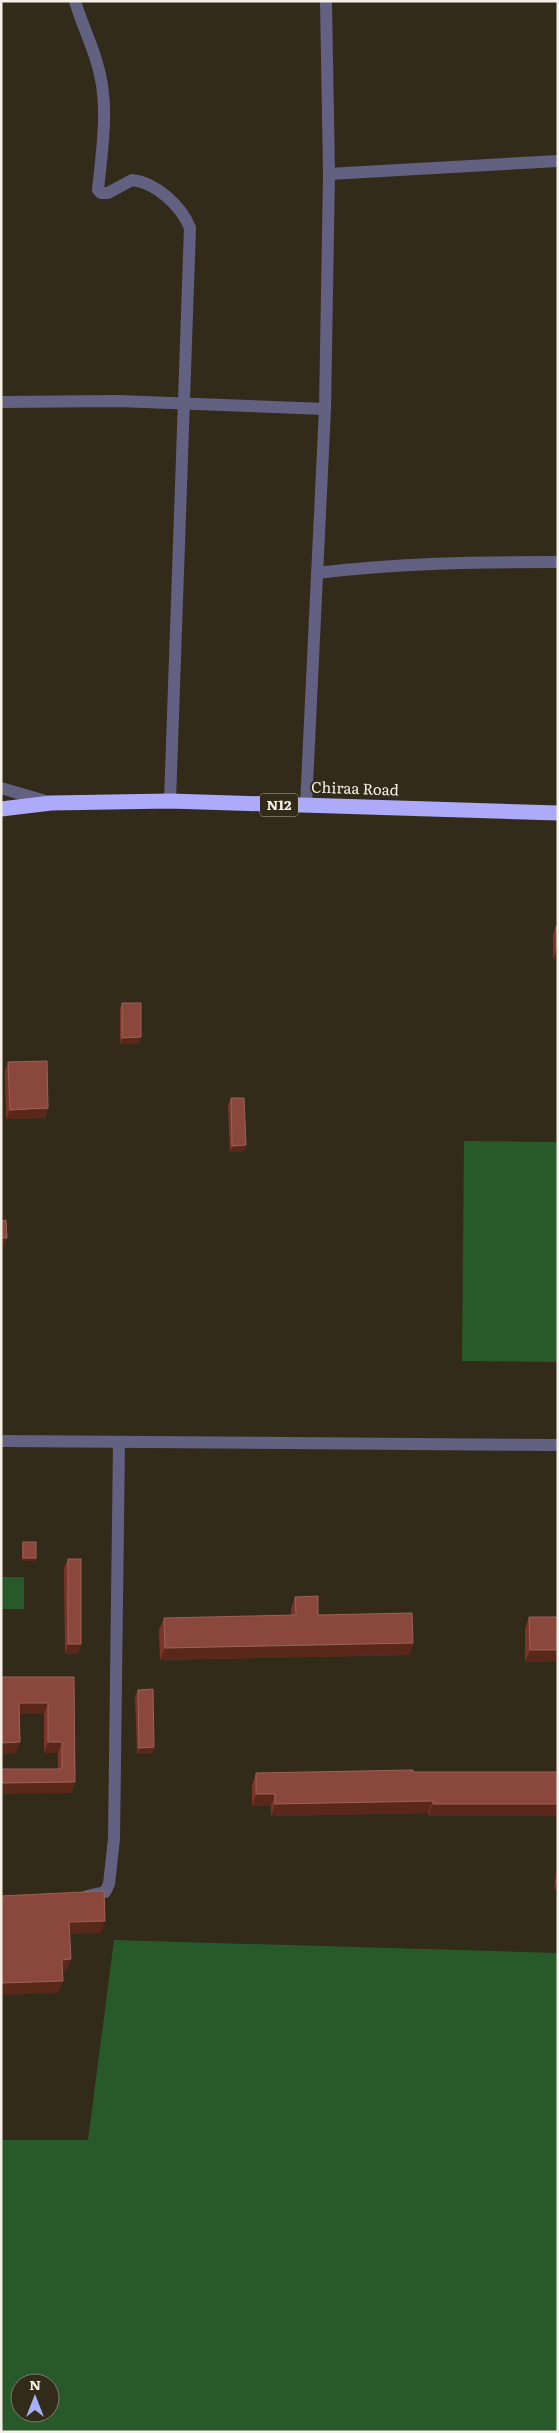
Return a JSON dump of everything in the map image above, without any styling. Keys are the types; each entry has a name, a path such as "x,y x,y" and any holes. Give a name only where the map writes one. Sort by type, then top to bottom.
{"highway":[{"name":"Chiraa Road","path":"1,809 51,803 170,802 558,813"}],"street":[{"path":"75,1 97,62 104,96 104,122 98,190 101,193 108,193 132,180 145,184 172,201 185,215 190,228 170,802"},
{"path":"306,805 325,409 329,174 326,1"},
{"path":"329,174 558,161"},
{"path":"1,402 118,401 325,409"},
{"path":"318,573 373,566 431,563 558,562"},
{"path":"1,788 51,803"},
{"path":"1,1441 558,1445"},
{"path":"78,1896 98,1895 105,1892 109,1884 114,1839 119,1442"}],"green space":[{"path":"464,1141 558,1142 558,1362 462,1361"},
{"path":"1,1577 24,1577 24,1609 1,1609"},
{"path":"114,1940 558,1953 558,2432 1,2432 1,2140 88,2140"}],"building":[{"path":"556,926 558,926 558,950 557,950"},
{"path":"122,1003 141,1003 141,1037 122,1038"},
{"path":"47,1061 48,1108 10,1110 8,1062"},
{"path":"231,1098 244,1098 246,1145 232,1146"},
{"path":"6,1220 7,1238 1,1238 1,1221"},
{"path":"23,1542 36,1542 36,1558 23,1558"},
{"path":"68,1559 81,1559 81,1644 68,1644"},
{"path":"318,1596 318,1615 412,1613 413,1643 165,1648 164,1618 296,1615 295,1597"},
{"path":"529,1617 558,1617 558,1650 530,1650"},
{"path":"1,1677 74,1677 75,1782 1,1783 1,1769 62,1769 62,1742 48,1742 48,1703 19,1703 20,1742 1,1743"},
{"path":"153,1689 154,1747 139,1748 138,1690"},
{"path":"413,1770 413,1772 558,1772 558,1804 433,1804 433,1801 275,1804 275,1794 256,1794 256,1773"},
{"path":"104,1891 105,1921 69,1922 71,1959 62,1960 63,1981 1,1983 1,1896"}]}
